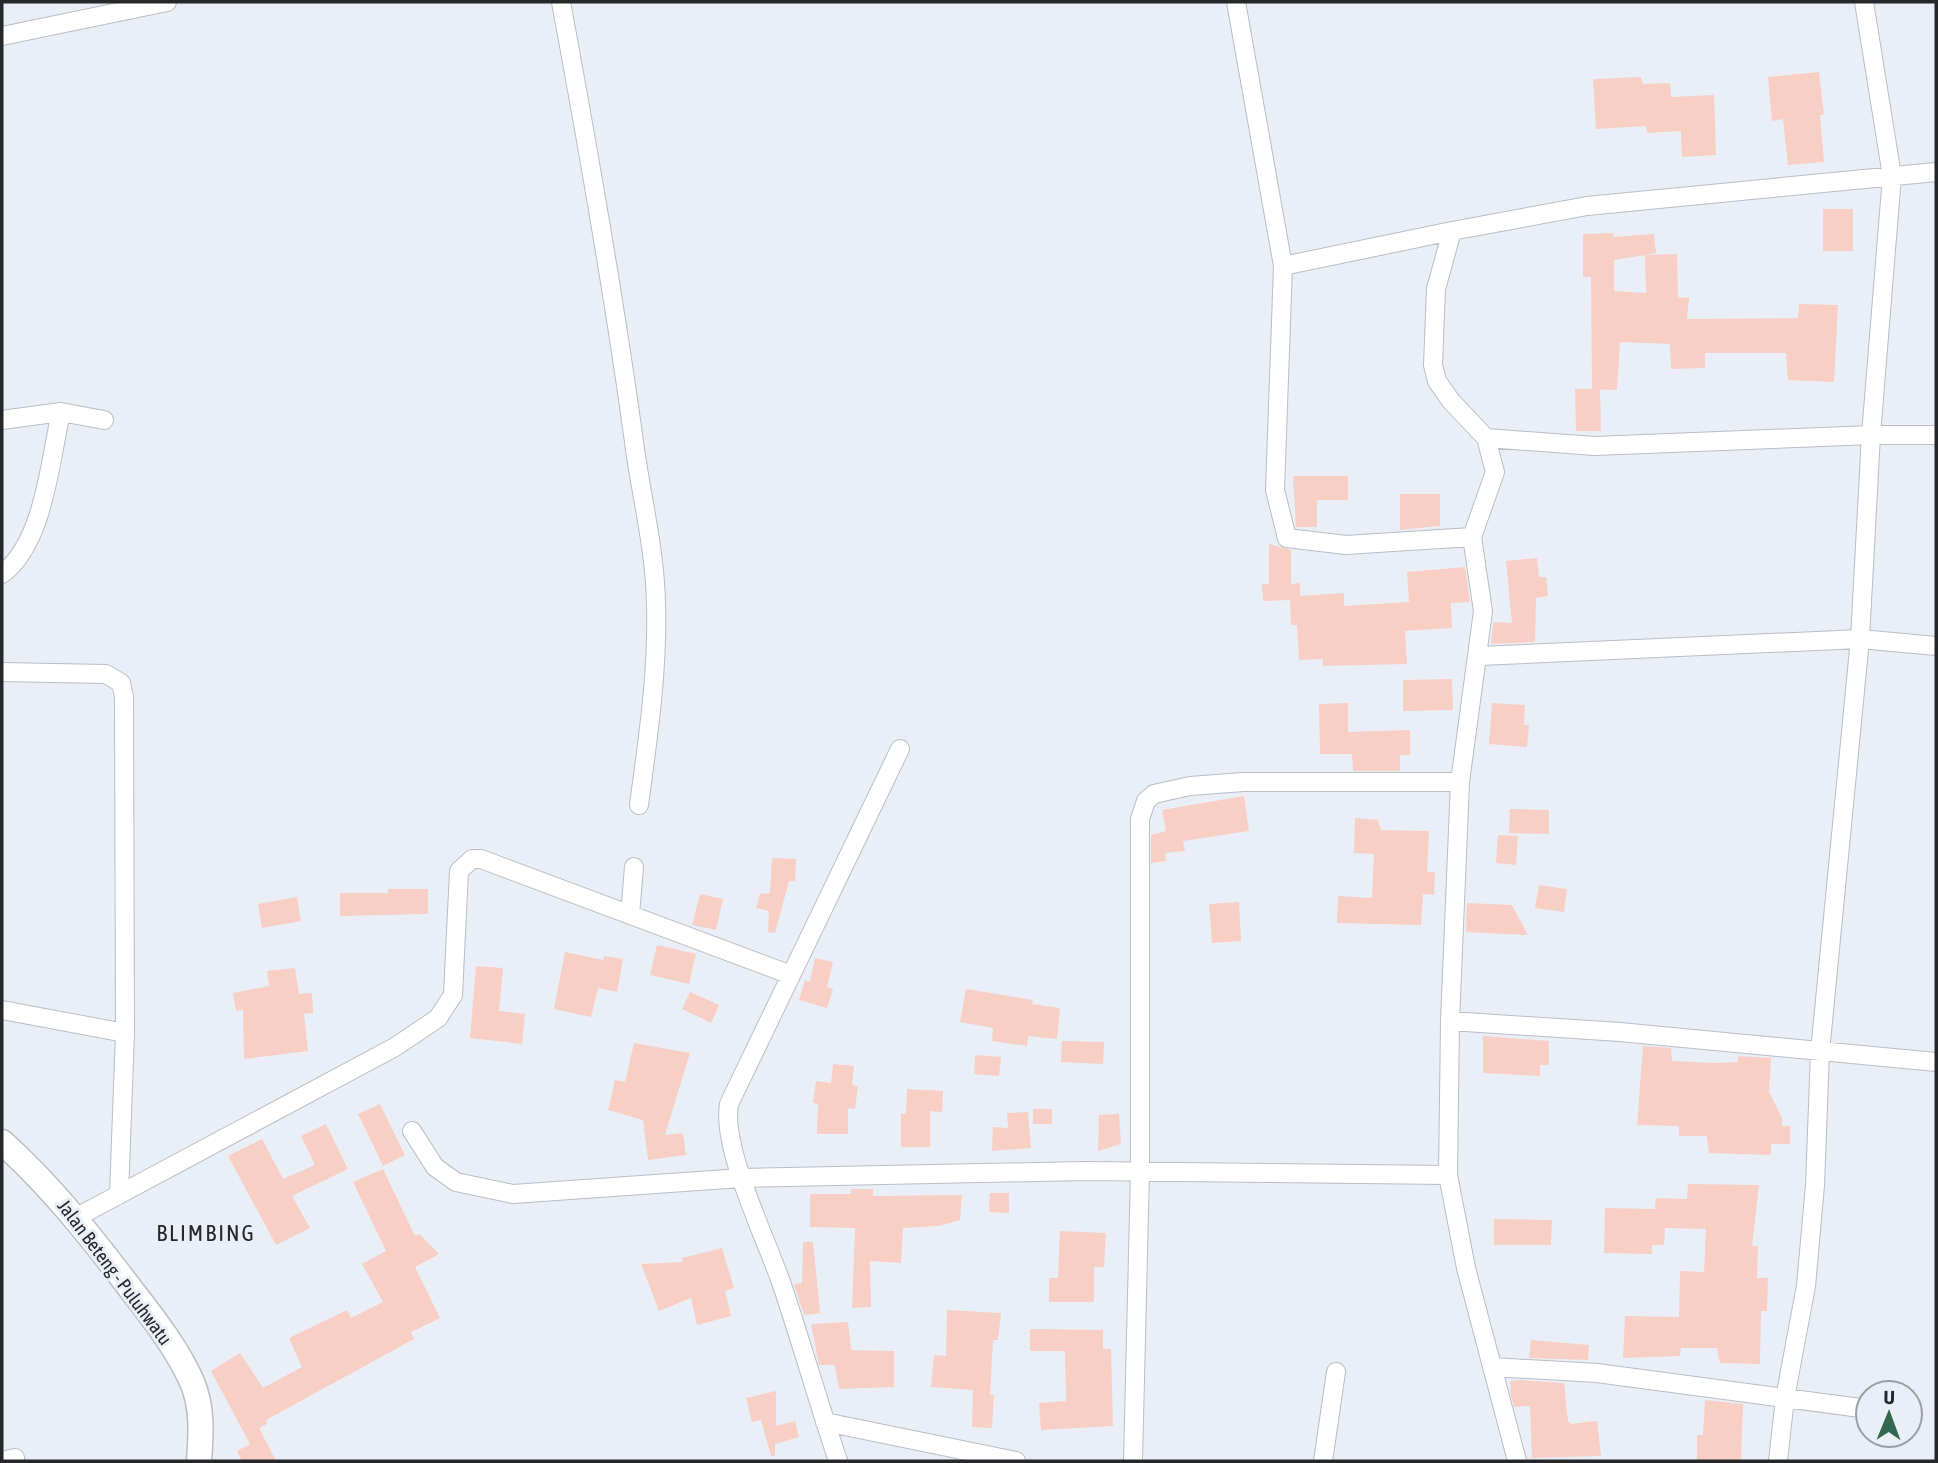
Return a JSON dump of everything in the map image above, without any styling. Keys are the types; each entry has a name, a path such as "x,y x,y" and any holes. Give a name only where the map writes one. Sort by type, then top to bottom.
{"street":[{"path":"2,36 167,2"},
{"path":"561,2 609,262 636,459 652,534 656,603 656,688 639,805"},
{"path":"1236,2 1283,266 1275,490 1287,538 1346,545 1472,537"},
{"path":"1778,1461 1785,1398 1806,1286 1815,1185 1820,1052 1860,639 1871,435 1892,176 1864,2"},
{"path":"1283,266 1587,206 1936,172"},
{"path":"1452,231 1436,289 1433,365 1437,381 1451,401 1486,438 1495,472 1472,537 1483,611 1460,782 1450,1021 1448,1175 1466,1268 1517,1461"},
{"path":"2,574 23,551 35,527 61,412"},
{"path":"2,421 61,412 104,419"},
{"path":"1486,438 1595,446 1936,435"},
{"path":"1479,656 1860,639 1936,646"},
{"path":"2,672 106,674 121,683 124,697 125,1033 119,1195"},
{"path":"838,1461 782,1285 741,1178 727,1116 729,1104 900,749"},
{"path":"1133,1461 1140,1172 1140,819 1146,801 1167,790 1212,783 1460,782"},
{"path":"77,1217 395,1047 438,1018 453,995 458,881 464,863 481,859 791,975"},
{"path":"630,915 634,867"},
{"path":"2,1010 125,1033"},
{"path":"1450,1021 1620,1032 1936,1062"},
{"path":"412,1131 435,1167 456,1182 513,1194 741,1178 1140,1172 1448,1175"},
{"name":"Jalan Beteng - Puluhwatu","path":"2,1142 36,1173 77,1217 157,1323 191,1381 202,1427 199,1461"},
{"path":"1492,1367 1597,1373 1854,1407"},
{"path":"1323,1461 1336,1372"},
{"path":"825,1422 1016,1461"}],"building":[{"path":"1819,72 1824,115 1820,115 1824,162 1788,165 1783,119 1772,121 1768,77"},
{"path":"1641,77 1643,84 1670,83 1671,97 1714,95 1716,155 1682,157 1681,131 1647,133 1646,126 1596,129 1593,79"},
{"path":"1823,209 1853,209 1853,251 1823,251"},
{"path":"1613,233 1613,237 1654,234 1656,253 1645,255 1677,254 1678,297 1689,298 1687,319 1798,318 1799,304 1838,305 1834,382 1788,380 1786,353 1705,353 1705,368 1671,369 1670,344 1620,342 1617,390 1592,389 1591,277 1583,277 1583,234","holes":["1645,255 1646,293 1614,291 1614,260"]},
{"path":"1575,389 1600,389 1601,431 1576,431"},
{"path":"1293,476 1348,476 1348,500 1317,500 1317,527 1296,527"},
{"path":"1400,494 1440,494 1440,526 1400,530"},
{"path":"1269,544 1291,550 1291,584 1300,583 1300,596 1344,593 1344,606 1409,602 1407,572 1465,567 1470,602 1451,603 1452,628 1405,631 1407,664 1323,666 1323,659 1299,660 1297,625 1291,625 1290,600 1263,601 1262,584 1269,584"},
{"path":"1537,558 1539,577 1546,577 1548,596 1536,598 1535,642 1491,644 1493,622 1512,623 1506,561"},
{"path":"1452,679 1453,710 1403,711 1403,680"},
{"path":"1348,703 1348,732 1410,730 1410,755 1400,755 1400,771 1353,771 1352,754 1320,754 1319,704"},
{"path":"1492,703 1525,705 1524,725 1529,725 1527,747 1489,744"},
{"path":"1244,796 1249,831 1183,841 1185,851 1165,853 1166,861 1151,863 1151,835 1166,831 1162,810"},
{"path":"1510,809 1549,810 1549,834 1509,833"},
{"path":"1355,818 1378,820 1381,830 1429,831 1427,872 1435,872 1434,895 1423,894 1421,925 1337,923 1338,896 1372,898 1374,854 1354,853"},
{"path":"1498,835 1518,836 1516,865 1496,863"},
{"path":"772,858 796,859 795,881 789,881 775,933 768,932 769,911 756,908 760,894 770,893"},
{"path":"1539,885 1567,889 1564,912 1535,908"},
{"path":"388,889 428,889 428,914 340,916 340,893 388,893"},
{"path":"700,894 723,899 716,930 692,925"},
{"path":"297,897 301,921 262,928 258,904"},
{"path":"1239,902 1241,941 1212,943 1209,904"},
{"path":"1467,903 1512,905 1528,935 1466,932"},
{"path":"657,945 696,954 689,984 650,975"},
{"path":"565,952 603,960 604,956 623,959 617,992 598,988 591,1017 554,1009"},
{"path":"815,958 833,962 827,987 833,989 827,1008 799,1000 805,980 810,982"},
{"path":"476,966 503,968 499,1011 525,1014 522,1044 470,1038"},
{"path":"295,968 299,994 312,993 313,1013 304,1014 308,1051 244,1059 243,1010 236,1011 233,993 269,986 267,971"},
{"path":"966,989 1033,1000 1032,1004 1060,1008 1057,1039 1028,1036 1027,1046 992,1041 993,1028 960,1022"},
{"path":"690,992 719,1005 711,1023 682,1009"},
{"path":"1483,1036 1549,1041 1549,1065 1540,1065 1540,1076 1483,1073"},
{"path":"1062,1041 1104,1042 1103,1064 1061,1062"},
{"path":"634,1043 690,1053 665,1135 683,1133 686,1155 648,1160 643,1120 608,1110 615,1080 625,1082"},
{"path":"1643,1046 1671,1048 1672,1061 1713,1063 1738,1062 1738,1056 1771,1058 1769,1092 1782,1118 1782,1126 1790,1126 1790,1144 1771,1144 1771,1155 1709,1153 1707,1136 1679,1136 1679,1126 1637,1125"},
{"path":"975,1055 1001,1057 999,1076 974,1074"},
{"path":"833,1064 854,1066 852,1085 858,1086 855,1109 848,1108 848,1134 817,1134 818,1104 813,1103 816,1081 831,1083"},
{"path":"907,1089 943,1091 942,1112 930,1111 930,1147 901,1147 901,1114 906,1114"},
{"path":"380,1104 405,1155 383,1166 358,1114"},
{"path":"1033,1109 1052,1109 1052,1124 1033,1124"},
{"path":"1028,1112 1031,1148 992,1151 993,1127 1008,1128 1007,1113"},
{"path":"1119,1114 1121,1144 1098,1151 1099,1115"},
{"path":"326,1124 348,1169 292,1196 310,1228 276,1245 228,1156 262,1139 283,1179 315,1165 301,1136"},
{"path":"383,1169 415,1236 419,1234 439,1254 415,1267 440,1318 411,1332 414,1339 266,1420 267,1424 259,1428 276,1461 242,1461 237,1451 250,1444 211,1371 240,1353 263,1388 302,1367 289,1338 347,1310 351,1318 383,1302 362,1264 386,1251 353,1182"},
{"path":"1688,1184 1759,1185 1752,1246 1758,1246 1757,1278 1768,1278 1767,1311 1761,1311 1760,1364 1720,1363 1717,1348 1681,1348 1680,1356 1623,1358 1625,1316 1679,1317 1680,1271 1704,1272 1706,1229 1665,1228 1664,1245 1652,1245 1652,1254 1604,1253 1605,1208 1655,1209 1656,1198 1687,1199"},
{"path":"851,1189 873,1189 873,1196 962,1195 960,1220 939,1226 903,1228 901,1263 870,1261 871,1307 852,1308 855,1228 810,1227 810,1194 851,1194"},
{"path":"990,1193 1009,1193 1009,1213 989,1212"},
{"path":"1494,1219 1552,1220 1551,1245 1494,1245"},
{"path":"1060,1231 1106,1233 1104,1267 1094,1267 1094,1302 1049,1302 1049,1278 1058,1278"},
{"path":"803,1242 813,1242 820,1313 804,1315 794,1284 802,1283"},
{"path":"722,1248 734,1288 725,1291 731,1316 697,1325 691,1298 659,1311 641,1264 683,1262 682,1258"},
{"path":"947,1310 1001,1313 998,1340 993,1340 990,1395 994,1395 992,1428 972,1427 973,1390 931,1387 934,1355 946,1356"},
{"path":"848,1322 851,1350 894,1351 894,1387 839,1389 835,1365 819,1365 811,1324"},
{"path":"1030,1329 1103,1330 1103,1349 1111,1349 1113,1426 1041,1430 1039,1403 1066,1401 1065,1351 1030,1351"},
{"path":"1531,1340 1589,1345 1588,1360 1529,1358"},
{"path":"1510,1381 1564,1383 1568,1421 1571,1424 1597,1421 1601,1456 1532,1458 1530,1406 1514,1407 1511,1396"},
{"path":"776,1391 776,1426 795,1421 799,1437 775,1444 775,1456 771,1456 761,1420 752,1422 746,1398"},
{"path":"1705,1400 1743,1404 1741,1461 1697,1461 1697,1435 1703,1435"}],"district":[{"name":"BLIMBING","path":"206,1233"}]}
